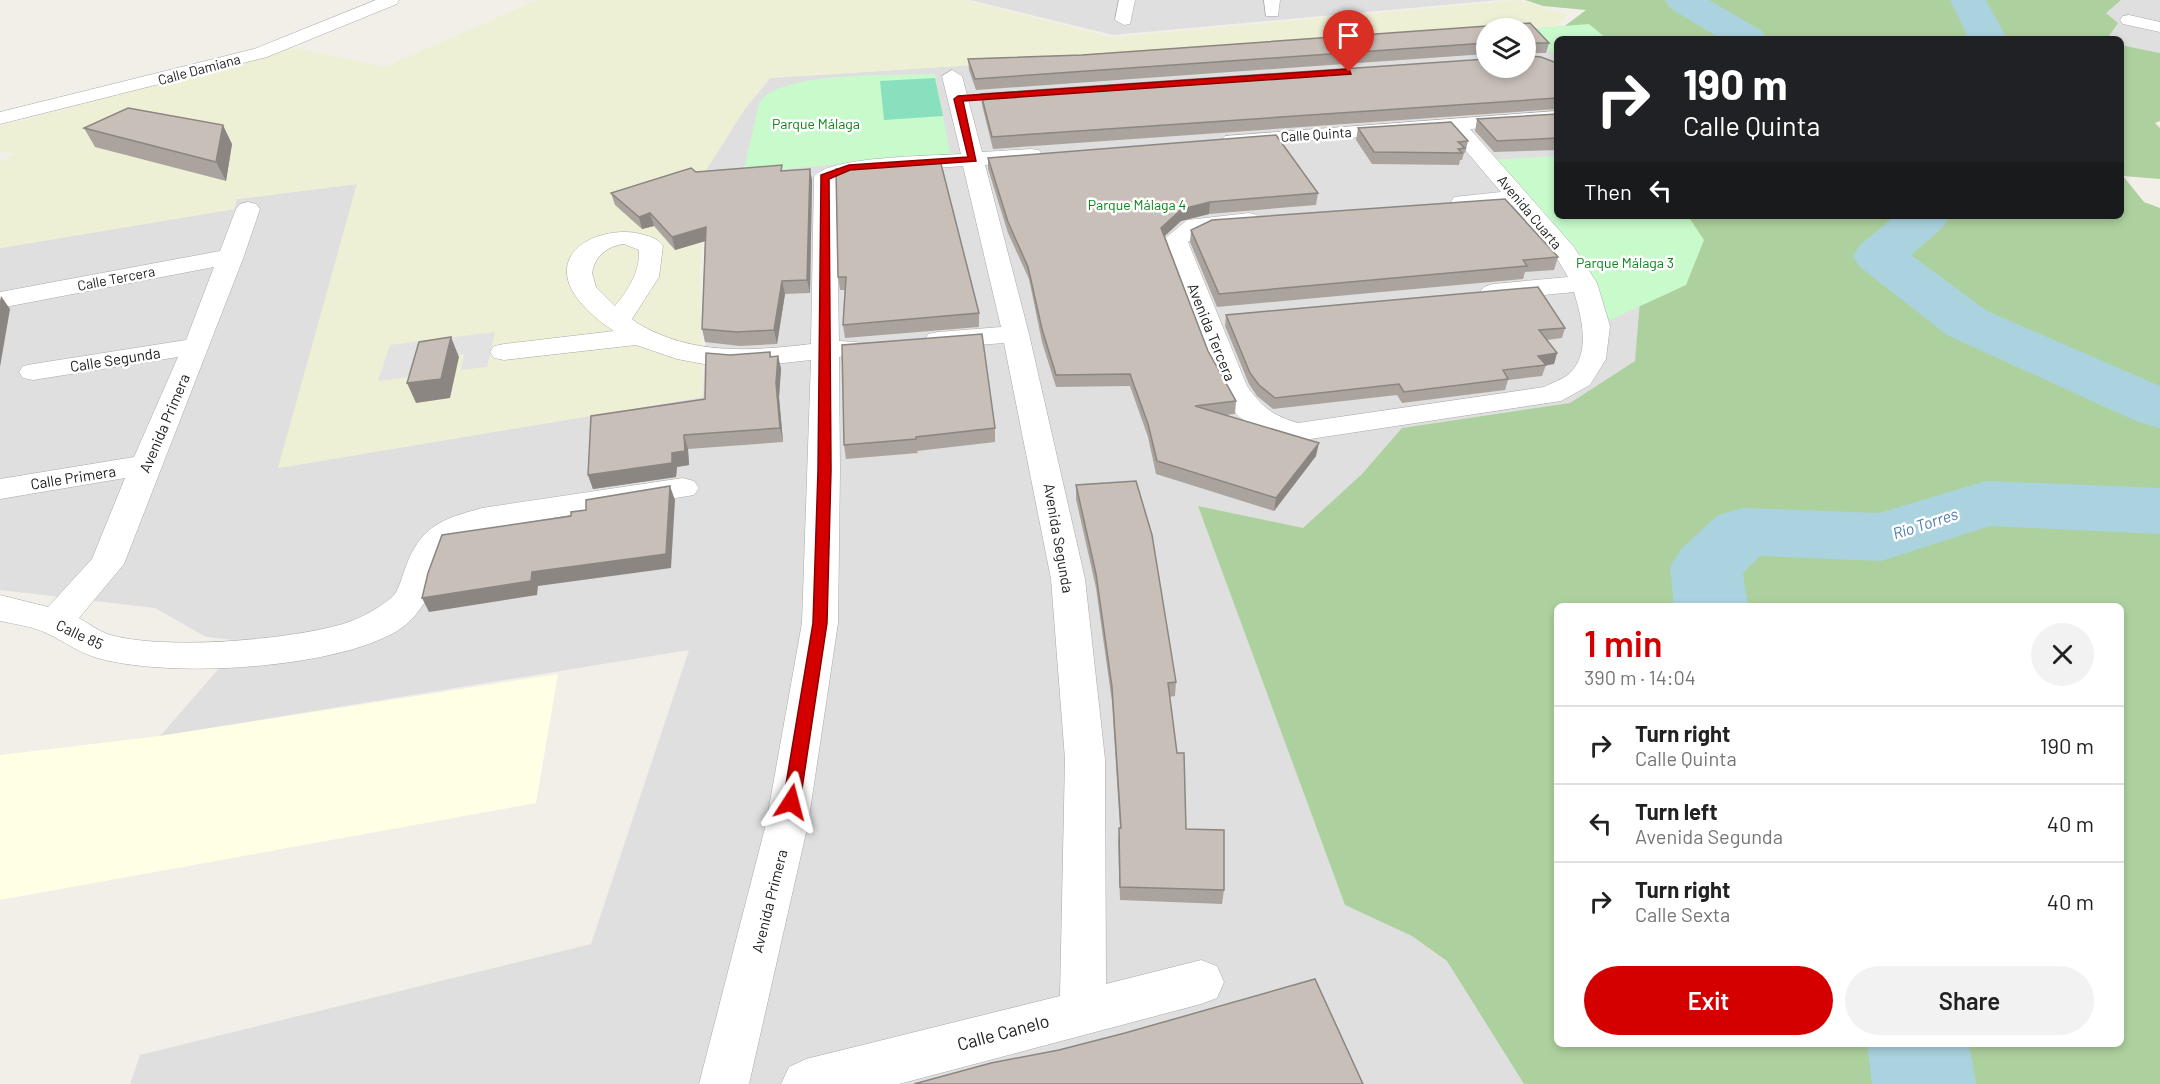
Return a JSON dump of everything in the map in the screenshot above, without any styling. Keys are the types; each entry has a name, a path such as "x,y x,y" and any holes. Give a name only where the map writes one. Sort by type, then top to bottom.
{"street":[{"name":"Calle Damiana","path":"0,118 260,53 391,0"},
{"path":"1124,20 1127,0"},
{"path":"2129,20 2160,27"},
{"name":"Avenida Segunda","path":"964,90 973,159 1017,334 1068,579 1085,759 1083,1010"},
{"name":"Calle Quinta","path":"1208,142 1554,117"},
{"name":"Avenida Cuarta","path":"1297,432 1551,395 1580,379 1593,359 1597,326 1584,283 1565,252 1454,124"},
{"path":"973,159 1055,153"},
{"name":"Avenida Primera","path":"724,1084 788,825 820,623 825,350 825,177 849,168 973,159"},
{"path":"1434,205 1517,198"},
{"name":"Avenida Primera","path":"55,622 107,564 197,346 248,209"},
{"name":"Avenida Tercera","path":"1269,218 1196,225 1174,240 1218,317 1233,386 1251,412 1271,424 1297,432"},
{"name":"Calle Tercera","path":"0,300 232,256"},
{"path":"1466,294 1584,283"},
{"path":"616,321 666,348 687,353 733,358 873,346"},
{"path":"909,343 1017,334"},
{"path":"504,352 640,336"},
{"name":"Calle Segunda","path":"33,372 197,346"},
{"name":"Calle Primera","path":"0,489 146,465"},
{"name":"Calle 85","path":"0,608 55,622 102,646 145,654 273,652 308,647 382,623 405,605 425,558 440,536 482,519 683,488"},
{"name":"Calle Canelo","path":"806,1084 1083,1010 1201,982"}],"shaded area":[{"path":"537,0 965,0 1111,37 1519,0 1568,15 1555,27 1536,27 1536,18 1476,18 1476,29 1309,44 770,78 744,110 706,170 700,273 703,397 278,468 357,184 237,199 234,209 0,248 0,162 14,154 0,151 0,126 296,48 385,67"},
{"path":"970,0 1500,0 1113,35"},
{"path":"2062,0 2160,0 2160,53 2124,46 2124,36 2097,36"},
{"path":"1589,24 1563,36 1554,36 1554,219 1706,219 1656,377 1571,411 1411,435 1554,886 1554,1047 1579,1047 1846,1084 130,1084 140,1055 591,944 689,650 160,736 243,641 206,637 155,608 0,590 0,248 234,209 237,199 357,184 279,468 703,397 711,230 706,170 744,110 770,78 1476,33 1476,78 1536,78 1536,28"},
{"path":"495,332 487,367 461,370 464,354 424,360 419,376 378,381 390,345"},
{"path":"558,674 536,803 0,900 0,755 160,736"}],"green space":[{"path":"1525,0 2121,0 2106,13 2118,23 2109,36 1566,36 1558,31 1586,10 1543,6"},
{"path":"1589,24 1603,36 1554,36 1554,54 1536,38 1536,28"},
{"path":"2124,46 2160,53 2160,121 2155,123 2160,128 2160,179 2124,176"},
{"name":"Parque Málaga","path":"935,74 950,154 743,173 759,104 769,93 788,85 812,80 868,75"},
{"path":"935,78 943,116 884,120 880,81"},
{"name":"Parque Málaga 3","path":"1554,156 1554,219 1690,219 1704,240 1686,285 1597,326 1584,283 1487,160"},
{"path":"2124,177 2144,202 2160,208 2160,1084 1524,1084 1447,961 1412,936 1345,905 1198,506 1303,528 1362,474 1402,428 1570,403 1635,361 1642,277 1600,219 2124,219"}],"building":[{"path":"1476,27 1476,44 975,79 968,59 1082,55"},
{"path":"1536,29 1549,43 1536,43"},
{"path":"1536,57 1554,62 1554,98 992,137 981,94 1476,60 1476,78 1536,78"},
{"path":"128,108 223,125 216,162 84,128"},
{"path":"1554,114 1554,138 1497,141 1477,119"},
{"path":"1451,122 1468,141 1458,142 1465,148 1458,149 1462,153 1374,152 1358,128"},
{"path":"1276,135 1318,193 1210,202 1182,209 1161,228 1208,351 1236,401 1195,406 1319,443 1276,498 1157,461 1148,424 1130,374 1056,375 1042,329 1028,267 1008,222 988,158"},
{"path":"940,160 979,313 843,325 846,277 838,277 836,169"},
{"path":"782,165 781,171 810,169 807,280 782,281 774,330 737,332 702,329 706,227 672,237 650,213 639,217 611,193 691,168 696,172"},
{"path":"1505,199 1558,257 1523,260 1527,266 1219,294 1191,230 1212,220"},
{"path":"1538,287 1565,328 1539,330 1557,353 1538,356 1546,365 1503,370 1508,379 1404,392 1399,384 1275,398 1259,385 1250,373 1226,315"},
{"path":"982,334 995,428 916,437 916,439 844,445 842,345"},
{"path":"451,337 441,379 407,383 419,342"},
{"path":"770,352 770,357 778,356 776,383 780,428 684,435 685,451 672,453 672,463 588,475 591,416 705,399 706,353 730,355"},
{"path":"1136,481 1152,535 1176,682 1168,683 1177,753 1184,753 1186,829 1224,830 1224,890 1120,887 1119,828 1121,828 1112,687 1096,574 1076,485"},
{"path":"670,486 666,554 532,572 531,581 422,598 428,573 442,535 571,516 571,512 586,510 586,500"},
{"path":"1315,979 1363,1084 914,1084 991,1063 1059,1050 1125,1033"}],"waterway":[{"name":"Río Torres","path":"1683,0 1743,36"},
{"path":"1968,0 1986,36"},
{"name":"Río Torres","path":"1922,219 1879,256 1967,323 2160,409"},
{"name":"Río Torres","path":"1711,603 1706,567 1743,532 1881,537 1986,503 2160,511"},
{"name":"Río Torres","path":"1918,1047 1924,1084"}],"route":[{"path":"791,802 820,623 825,470 825,177 849,168 973,159 958,99 1349,72"}],"park label":[{"name":"Parque Málaga 4","path":"1137,204"}]}
